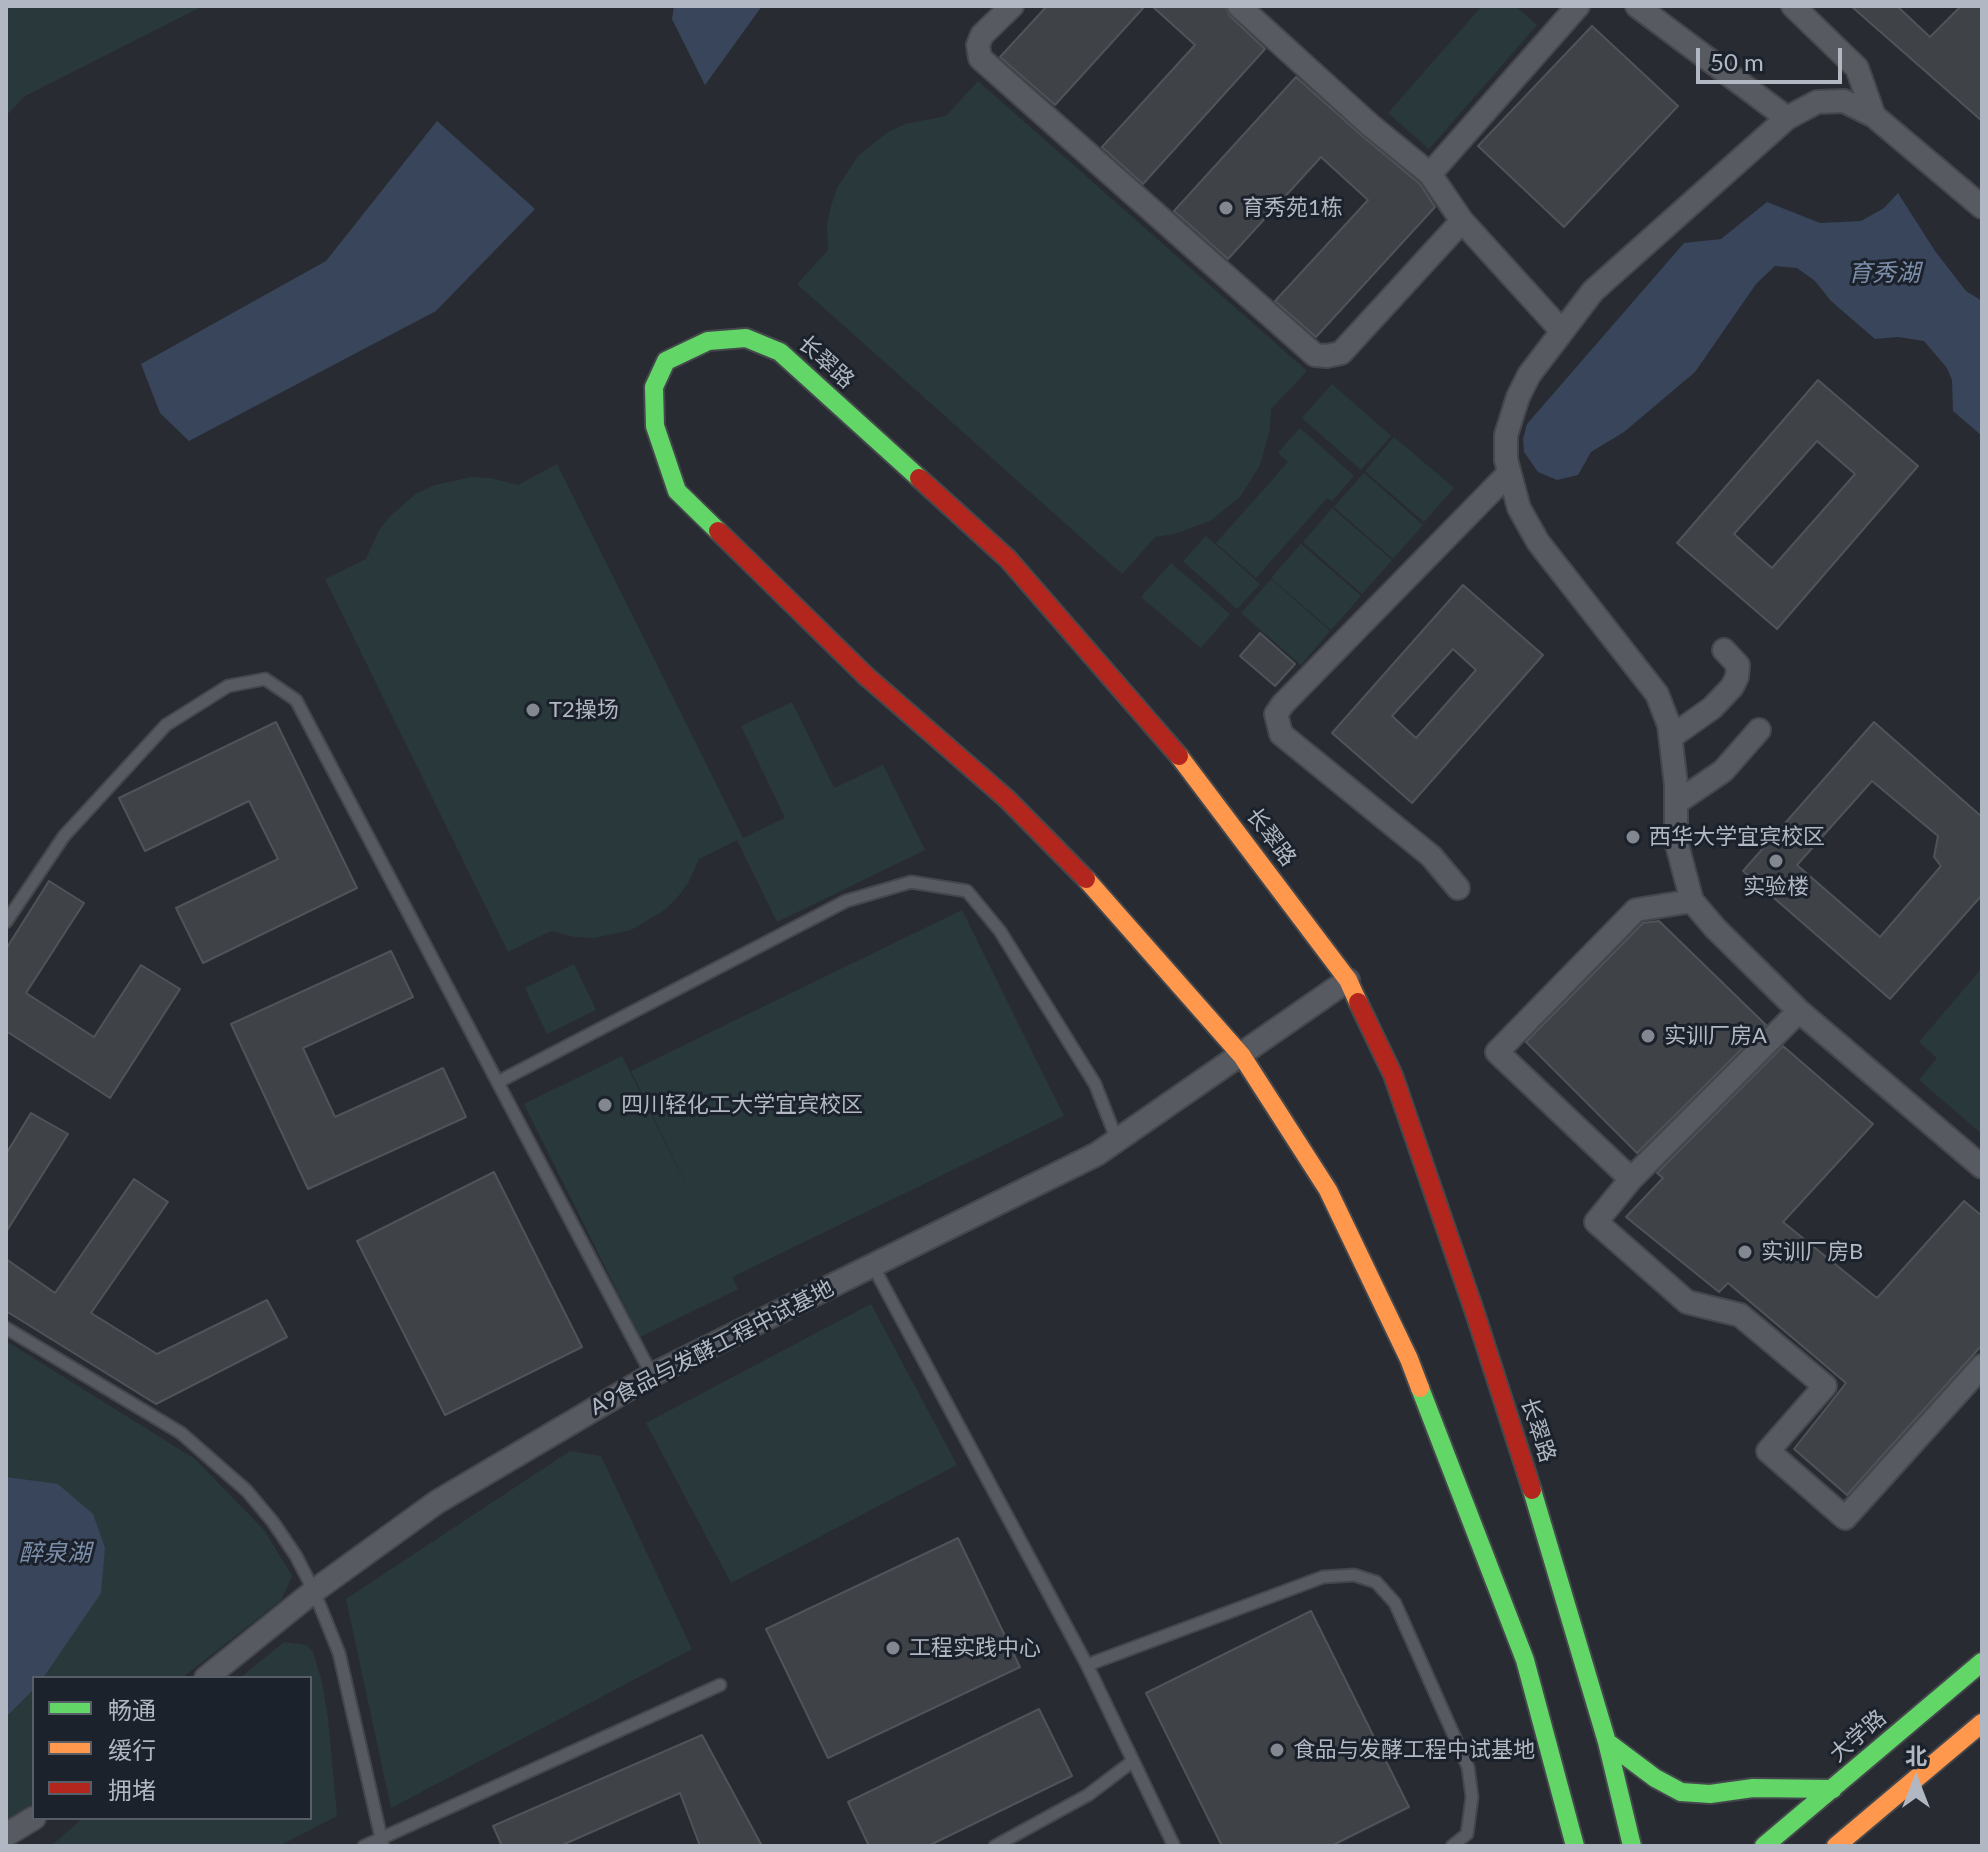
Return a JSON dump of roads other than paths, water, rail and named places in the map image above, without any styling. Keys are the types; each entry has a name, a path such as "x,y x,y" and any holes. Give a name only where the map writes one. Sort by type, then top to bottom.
{"main road":[{"name":"长翠路","path":"1575,1846 1525,1660 1409,1359 1328,1190 1242,1056 1084,877 1007,799 866,676 677,491 655,426 654,387 666,361 708,341 746,338 780,352 1008,559 1179,756 1348,980 1393,1075 1475,1313 1563,1588 1607,1742 1632,1846"},
{"name":"大学路","path":"1764,1846 1982,1662"},
{"path":"1836,1846 1982,1723"},
{"path":"1607,1742 1655,1778 1681,1792 1710,1794 1753,1788 1833,1789"}],"street":[{"path":"1012,6 982,35 978,45 980,58 1315,355 1341,353 1462,221"},
{"path":"1239,6 1370,125 1430,174 1462,221 1561,330"},
{"path":"1430,174 1578,6"},
{"path":"1637,6 1787,118"},
{"path":"1793,6 1857,68 1874,116"},
{"path":"1982,207 1874,116 1844,101 1817,102 1787,118 1593,291 1529,375 1506,435 1506,460 1519,508 1538,542 1657,694 1669,725 1676,841 1692,901 1799,1011 1982,1167"},
{"path":"1458,888 1431,856 1281,734 1276,714 1509,473"},
{"path":"1671,737 1705,714 1732,687 1738,665 1724,650"},
{"path":"1676,803 1723,771 1759,730"},
{"path":"1631,1179 1497,1052 1636,910 1692,901"},
{"name":"A9食品与发酵工程中试基地","path":"208,1676 314,1591 437,1502 652,1375 1097,1154 1348,980"},
{"path":"1799,1011 1631,1179 1596,1222 1687,1302 1740,1315 1825,1386 1768,1451 1845,1518 1982,1366"},
{"path":"6,1835 32,1819"}],"lane":[{"path":"6,922 64,836 166,725 228,686 265,679 296,700 652,1375"},
{"path":"498,1082 846,901 911,882 967,891 1000,931 1095,1084 1117,1140"},
{"path":"873,1266 1087,1665 1174,1846"},
{"path":"6,1328 181,1433 247,1491 296,1556 339,1653 382,1843"},
{"path":"1087,1665 1323,1577 1354,1575 1376,1582 1395,1603 1468,1767 1472,1797 1467,1834 1452,1846"},
{"path":"364,1846 382,1843 720,1685"},
{"path":"995,1846 1088,1795 1133,1761"}],"water":[{"path":"674,6 762,6 705,85 672,19"},
{"path":"437,121 535,209 436,311 189,441 160,413 141,364 326,261"},
{"name":"育秀湖","path":"1898,193 1935,251 1966,291 1982,301 1982,436 1953,411 1952,380 1947,368 1924,341 1898,337 1875,339 1831,301 1815,281 1797,268 1775,266 1756,284 1695,372 1624,432 1591,452 1578,475 1557,480 1538,472 1524,452 1527,424 1684,243 1721,239 1767,202 1820,223 1861,221 1884,208"},
{"name":"醉泉湖","path":"6,1477 58,1484 93,1514 105,1548 101,1593 44,1676 32,1676 32,1691 6,1717"}],"place":[{"name":"育秀苑1栋","path":"1226,208"},
{"name":"T2操场","path":"533,710"},
{"name":"西华大学宜宾校区","path":"1633,837"},
{"name":"实验楼","path":"1776,861"},
{"name":"实训厂房A","path":"1648,1036"},
{"name":"四川轻化工大学宜宾校区","path":"605,1105"},
{"name":"实训厂房B","path":"1745,1252"},
{"name":"工程实践中心","path":"893,1648"},
{"name":"食品与发酵工程中试基地","path":"1277,1750"}]}
